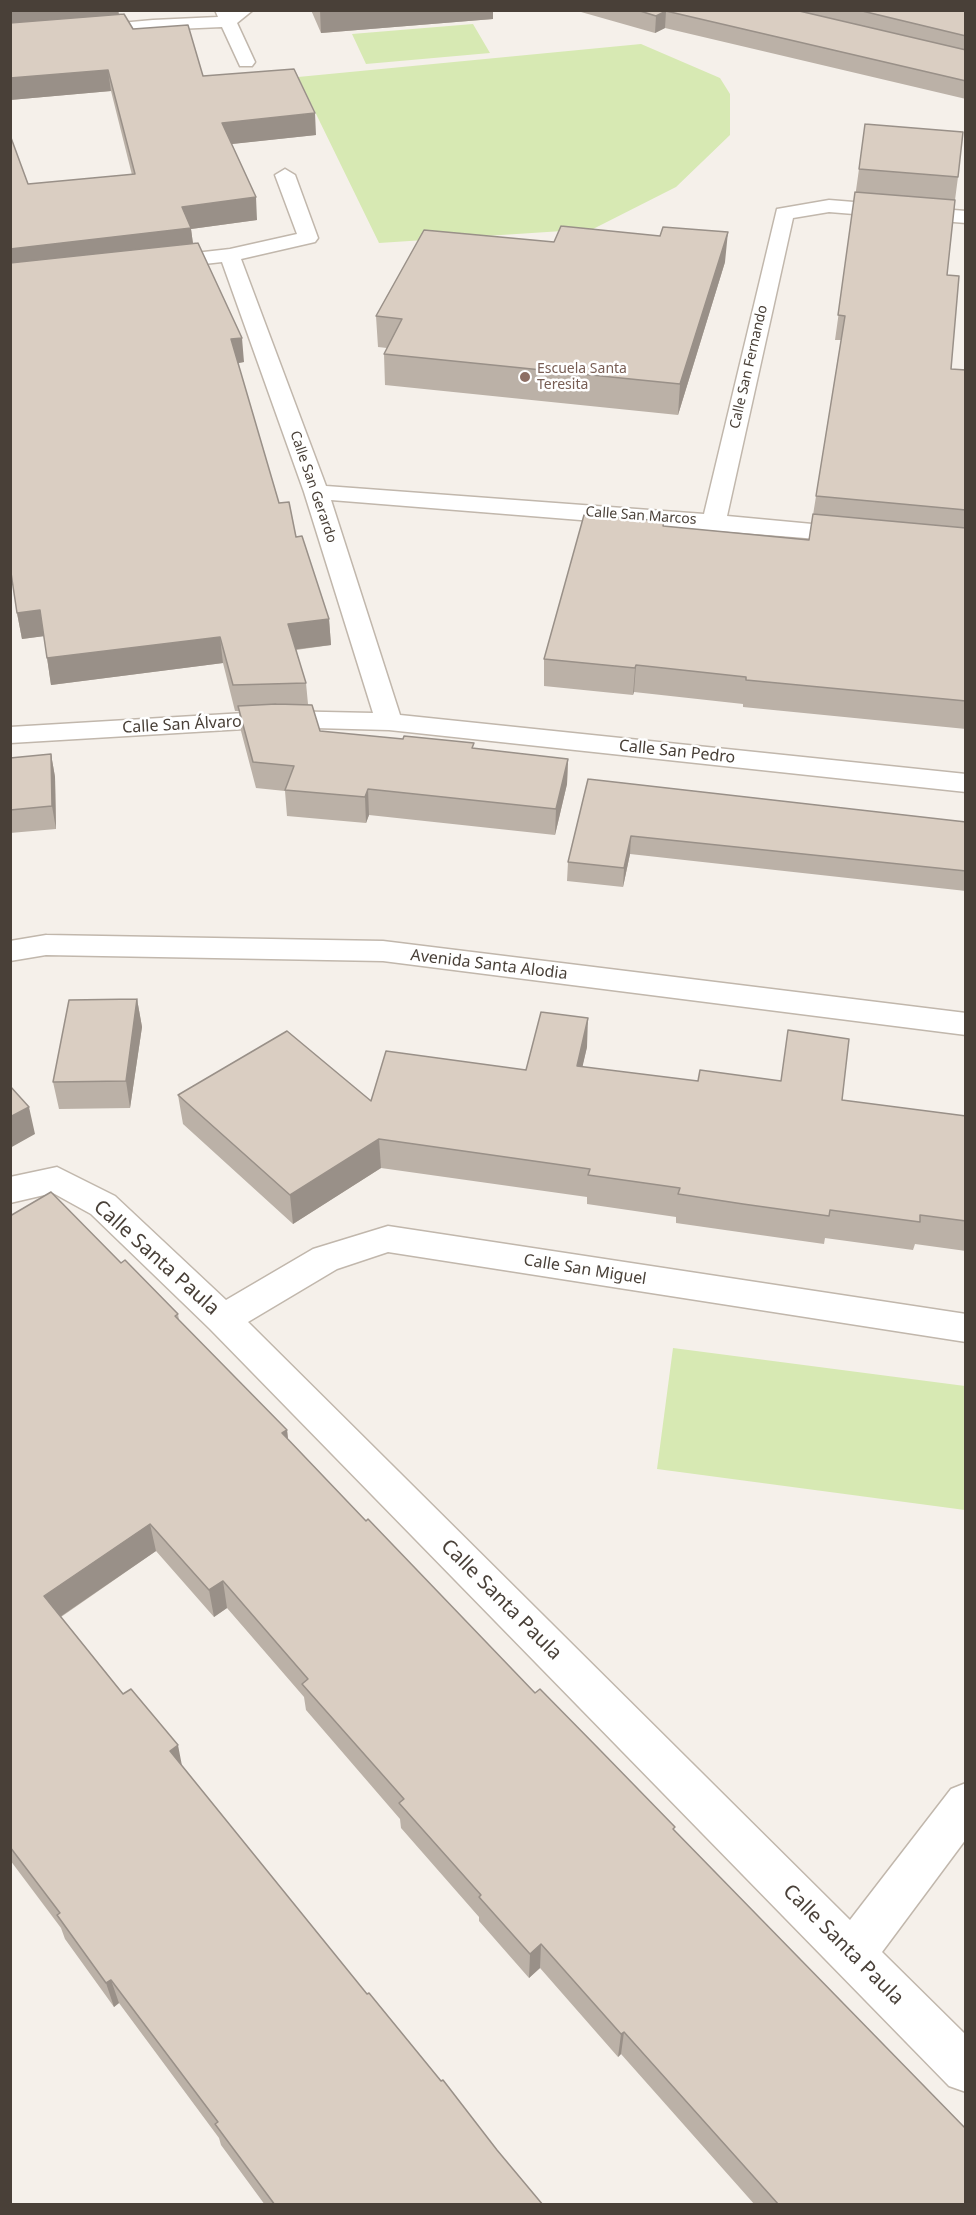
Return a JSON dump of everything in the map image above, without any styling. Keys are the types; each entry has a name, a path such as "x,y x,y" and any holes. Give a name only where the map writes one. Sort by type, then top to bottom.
{"street":[{"path":"10,38 137,18 226,16 244,10"},
{"path":"226,16 246,62"},
{"path":"138,265 230,255 308,238 285,175"},
{"name":"Calle San Fernando","path":"714,522 784,213 829,206 966,217"},
{"name":"Calle San Gerardo","path":"230,255 316,492 389,722"},
{"name":"Calle San Marcos","path":"316,492 714,522 874,537"},
{"name":"Calle San Álvaro","path":"10,735 278,720 389,722"},
{"name":"Calle San Pedro","path":"389,722 966,783"},
{"name":"Avenida Santa Alodia","path":"10,951 46,945 383,951 966,1024"},
{"name":"Calle Santa Paula","path":"10,1190 57,1180 103,1205 223,1319 966,2069"},
{"name":"Calle San Miguel","path":"223,1319 325,1259 388,1239 966,1328"},
{"path":"852,1955 966,1803"}],"green space":[{"path":"473,24 490,53 366,64 352,34"},
{"path":"641,44 720,78 730,94 730,135 676,187 593,229 379,243 298,77"},
{"path":"673,1348 965,1386 965,1510 657,1469"}],"building":[{"path":"637,10 795,10 966,50 966,81 666,11 656,16"},
{"path":"858,10 966,10 966,36"},
{"path":"124,14 133,29 188,25 203,76 294,69 315,113 222,123 256,197 182,207 191,228 10,249 10,135 28,184 135,174 108,70 10,78 10,23"},
{"path":"865,124 963,132 958,177 859,169"},
{"path":"855,192 955,200 947,275 959,276 951,369 966,370 966,510 816,496 845,316 838,315"},
{"path":"561,226 660,236 663,227 728,232 680,384 384,354 402,319 376,316 424,230 554,242"},
{"path":"198,243 242,338 231,339 279,503 289,502 296,537 302,536 329,619 288,624 306,683 233,685 220,637 47,658 40,610 17,613 10,566 10,263"},
{"path":"813,514 966,528 966,701 746,680 746,677 636,665 635,668 544,659 584,515 664,521 663,526 809,540"},
{"path":"312,705 320,731 474,743 472,748 568,759 556,809 368,789 365,797 285,790 294,766 253,762 238,706"},
{"path":"51,754 52,806 10,810 10,758"},
{"path":"588,779 966,822 966,871 631,836 624,868 568,862"},
{"path":"137,999 126,1081 53,1082 69,1000"},
{"path":"541,1012 588,1018 577,1066 698,1081 700,1070 781,1081 788,1030 849,1039 842,1100 966,1116 966,1221 920,1215 920,1222 830,1210 829,1216 743,1204 678,1194 680,1188 588,1175 590,1169 379,1139 290,1195 178,1095 287,1031 371,1101 386,1051 526,1070"},
{"path":"10,1086 29,1107 10,1117"},
{"path":"51,1192 121,1263 125,1260 178,1314 175,1316 287,1430 282,1433 366,1521 368,1519 535,1693 540,1689 675,1827 673,1829 966,2129 966,2205 779,2205 624,2032 621,2034 541,1944 530,1954 479,1897 481,1895 399,1803 404,1799 302,1684 308,1679 223,1581 209,1590 150,1524 44,1596 123,1694 131,1689 178,1745 170,1751 367,1994 369,1993 441,2081 443,2080 543,2205 275,2205 215,2124 218,2122 111,1980 106,1983 57,1915 60,1913 10,1847 10,1216"}],"place":[{"name":"Escuela Santa Teresita","path":"525,377"}]}
